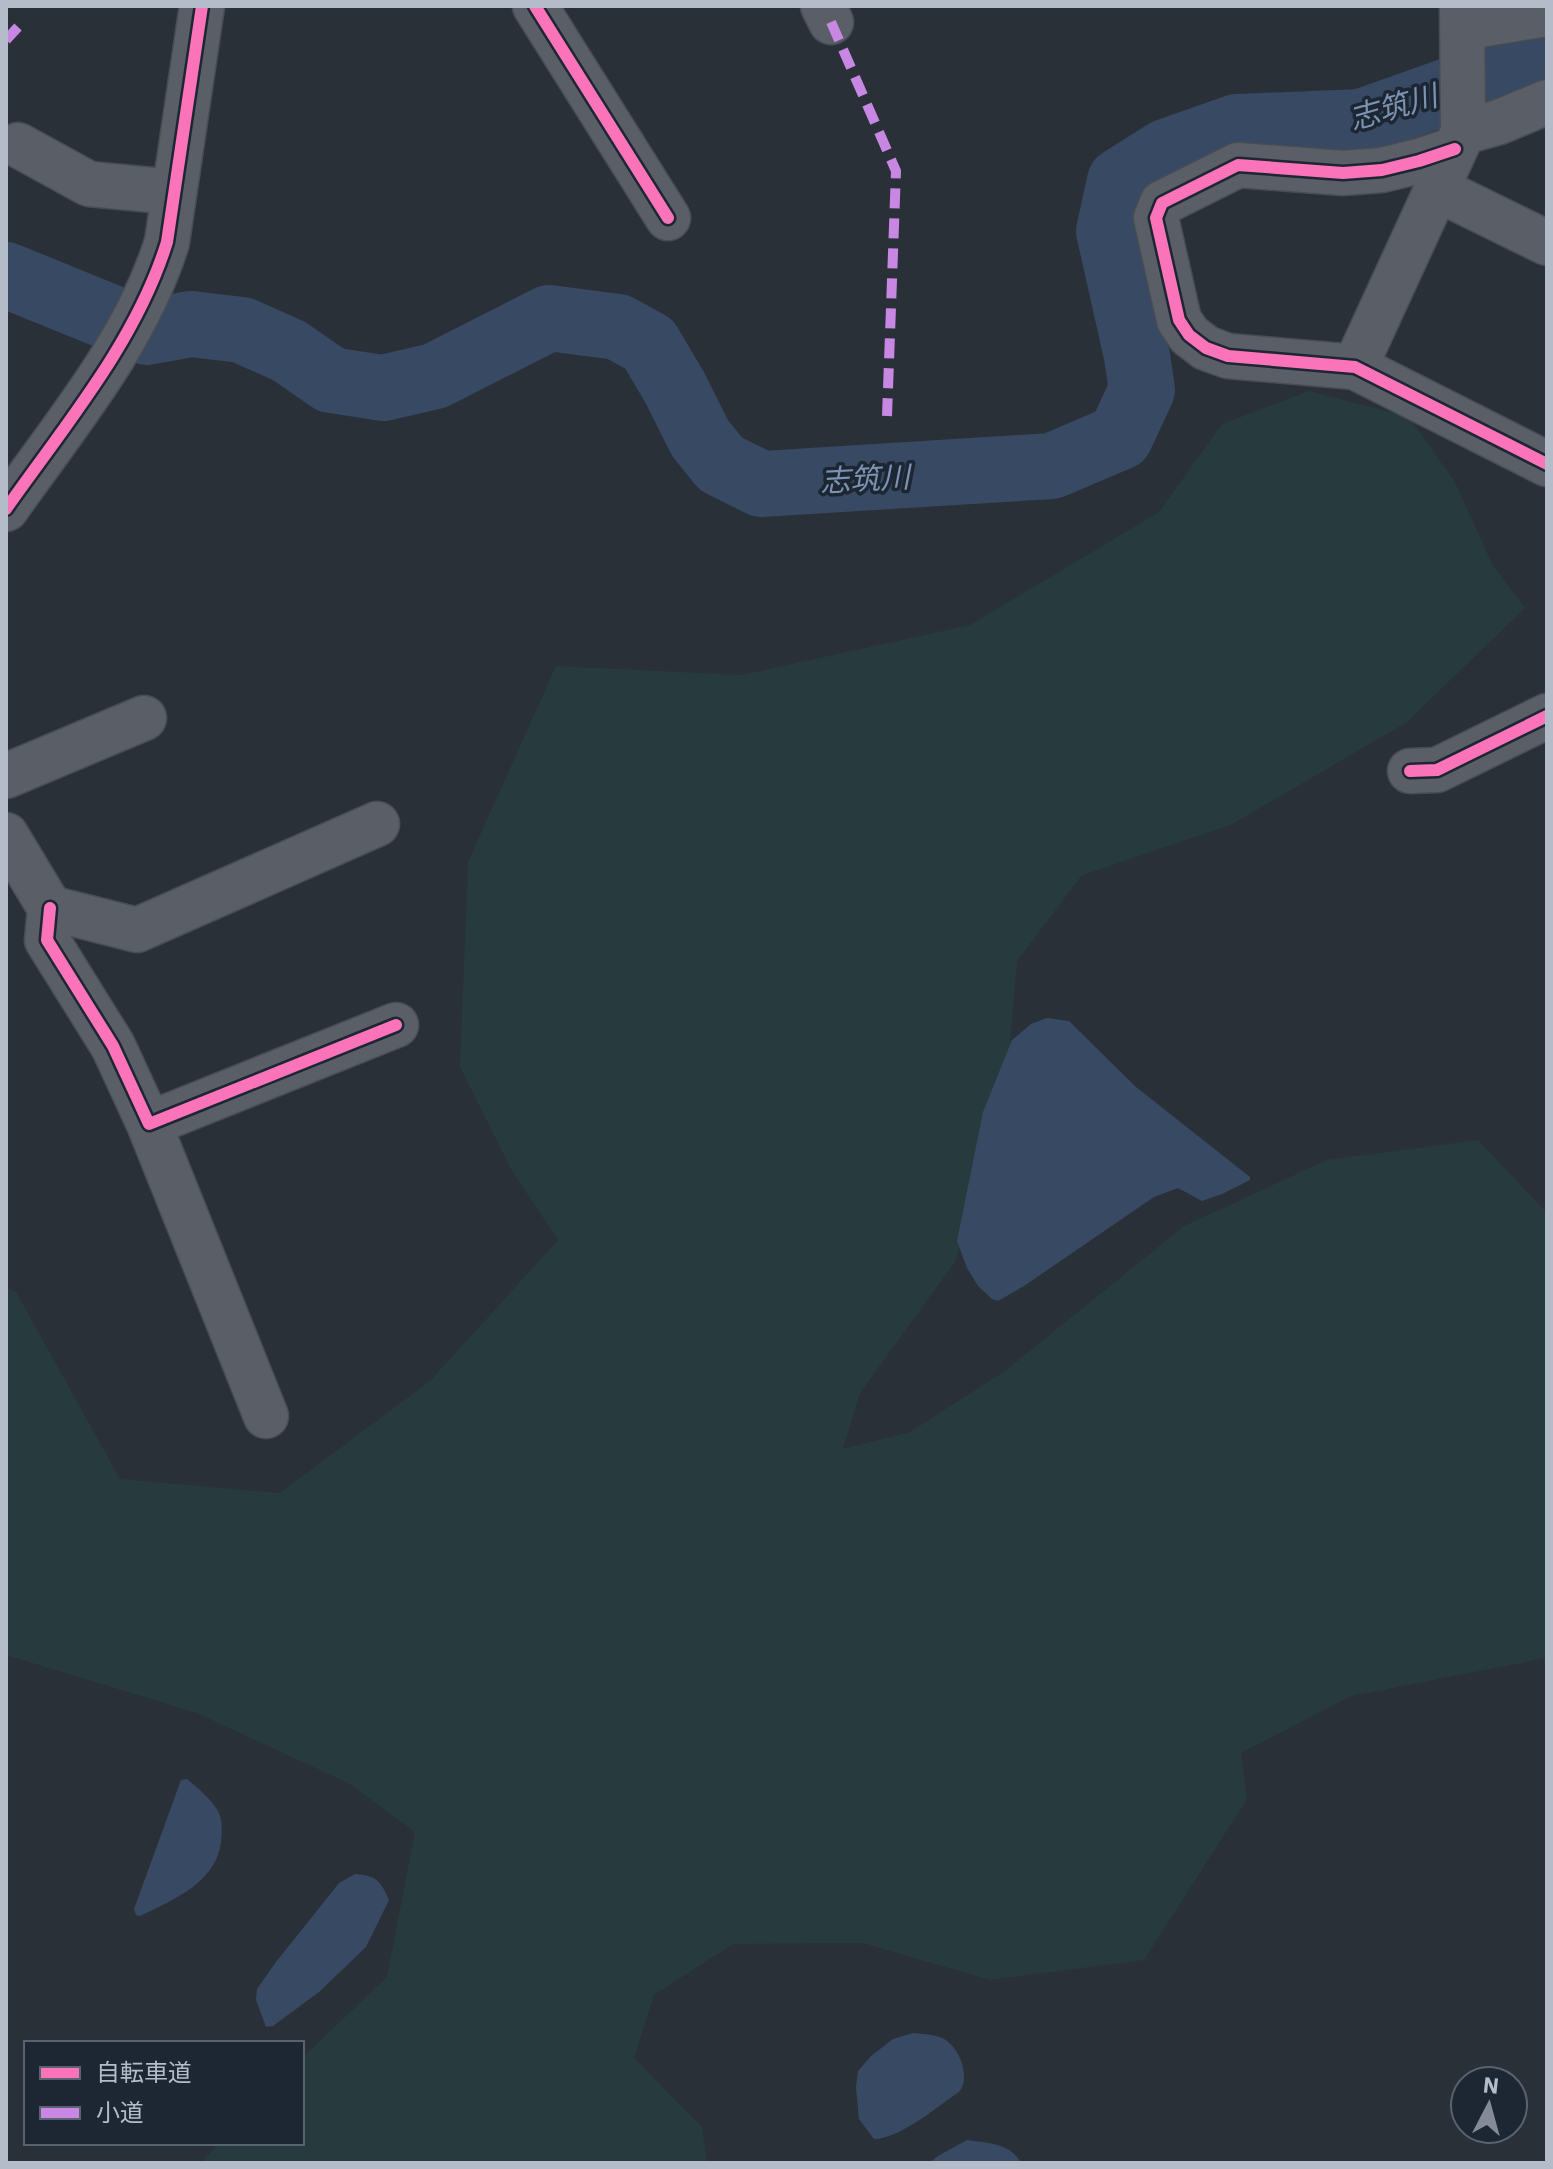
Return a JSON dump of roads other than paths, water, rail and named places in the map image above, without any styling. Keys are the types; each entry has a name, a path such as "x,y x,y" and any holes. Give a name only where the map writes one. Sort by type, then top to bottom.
{"street":[{"path":"6,509 118,350 158,270 167,242 202,6"},
{"path":"535,6 668,218"},
{"path":"1355,367 1461,131 1462,30 1547,14"},
{"path":"1547,102 1499,122 1461,131 1419,161 1382,170 1343,173 1238,165 1162,203 1156,218 1179,320 1189,335 1206,348 1228,356 1355,367 1547,464"},
{"path":"18,145 89,184 174,192"},
{"path":"1437,189 1547,243"},
{"path":"1410,771 1437,770 1547,716"},
{"path":"6,776 144,718"},
{"path":"50,908 137,930 377,824"},
{"path":"6,835 50,908 47,940 113,1046 149,1124 266,1416"},
{"path":"149,1124 396,1025"}],"water":[{"path":"1047,1018 1069,1021 1136,1087 1250,1180 1202,1201 1178,1188 1154,1197 998,1301 978,1286 957,1241 983,1112 1012,1040 1031,1024"},
{"path":"187,1779 208,1798 220,1815 222,1834 217,1856 211,1869 191,1888 153,1910 136,1915 134,1909 181,1780"},
{"path":"355,1874 377,1880 389,1900 366,1947 319,1992 273,2026 266,2027 256,2000 257,1989 339,1883"},
{"path":"913,2033 939,2037 952,2046 961,2061 963,2086 907,2128 874,2139 859,2119 858,2071 893,2039"},
{"path":"967,2140 1005,2148 1021,2163 929,2163"}],"waterway":[{"name":"志筑川","path":"6,275 146,332 191,324 242,330 289,351 331,380 383,388 435,376 549,318 618,327 649,344 700,438 721,464 761,484 1052,466 1120,437 1142,390 1109,231 1120,181 1166,152 1237,127 1361,122 1547,56"}]}
